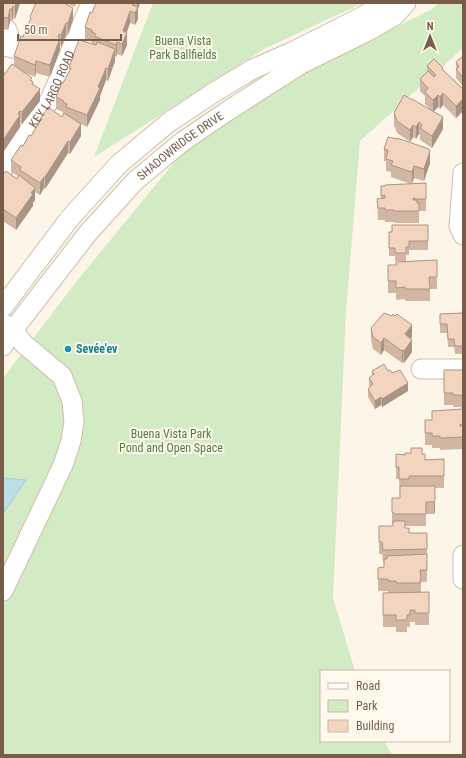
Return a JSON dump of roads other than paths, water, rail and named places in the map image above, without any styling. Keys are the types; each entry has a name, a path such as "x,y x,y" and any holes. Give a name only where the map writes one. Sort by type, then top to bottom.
{"street":[{"name":"KEY LARGO ROAD","path":"3,169 50,100 90,3"},
{"name":"SHADOWRIDGE DRIVE","path":"3,307 70,218 119,164 168,124 213,93 253,69 292,52 366,15 383,3"},
{"name":"SHADOWRIDGE DRIVE","path":"6,333 93,227 135,181 182,142 301,64 368,31 394,16 406,3"},
{"path":"3,27 7,30 13,48 3,46"},
{"path":"463,173 459,226 463,235"},
{"path":"3,592 62,465 71,441 74,422 72,401 62,376 24,344 6,333"},
{"path":"421,369 463,369"},
{"path":"463,555 463,579"}],"water":[{"path":"3,478 26,480 3,514"}],"place":[{"name":"Sevée'ev","path":"68,349"}],"park label":[{"name":"Buena Vista Park Ballfields","path":"183,48"},
{"name":"Buena Vista Park Pond and Open Space","path":"171,441"}]}
